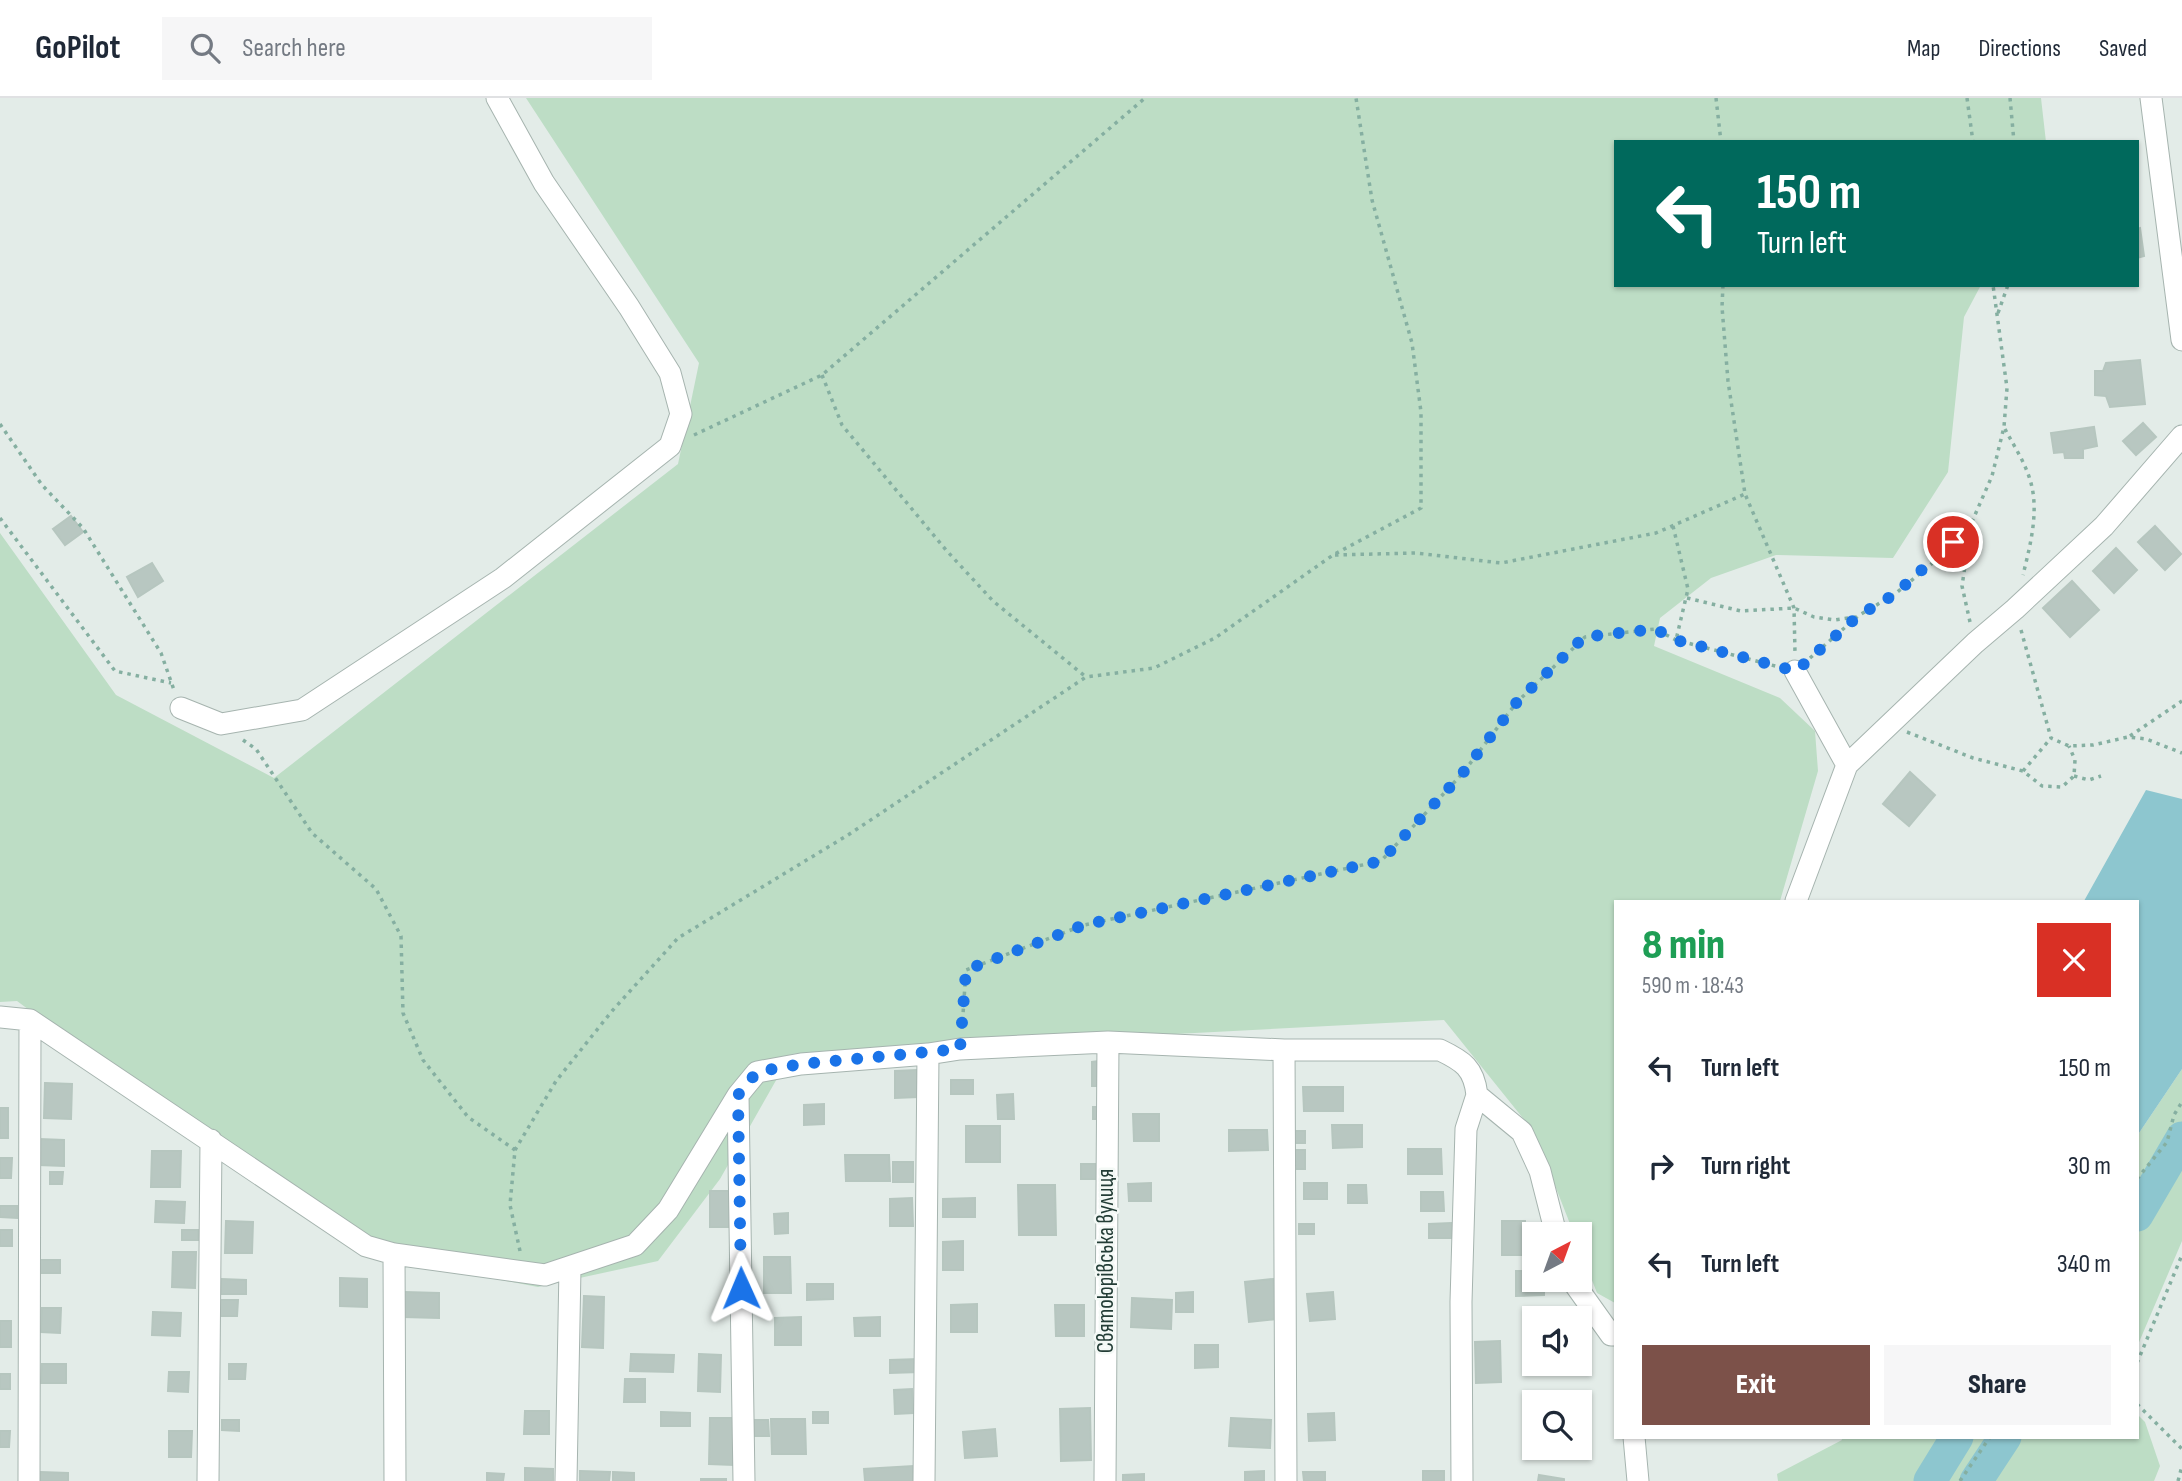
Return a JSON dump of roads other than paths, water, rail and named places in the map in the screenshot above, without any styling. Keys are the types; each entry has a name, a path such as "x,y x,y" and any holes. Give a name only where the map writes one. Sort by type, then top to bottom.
{"street":[{"path":"181,708 221,724 302,710 503,578 670,446 681,414 670,373 629,307 544,183 497,98"},
{"path":"2151,98 2182,340"},
{"path":"1796,900 1847,765 1975,643 2104,526 2182,436"},
{"path":"1796,671 1847,765"},
{"path":"0,1017 30,1020 366,1246 394,1254 545,1275 635,1245 668,1210 738,1095 757,1072 801,1064 960,1049 1108,1042 1284,1050 1440,1050 1462,1060 1476,1081 1477,1095 1466,1129 1461,1302 1462,1481"},
{"path":"29,1481 30,1020"},
{"name":"Святоюрівська вулиця","path":"1105,1481 1108,1042"},
{"path":"1284,1050 1286,1481"},
{"path":"924,1481 928,1054"},
{"path":"738,1095 744,1481"},
{"path":"1477,1095 1522,1132 1540,1171 1553,1222"},
{"path":"208,1481 211,1140"},
{"path":"394,1254 395,1481"},
{"path":"566,1481 570,1268"},
{"path":"1580,1292 1598,1319 1611,1335 1614,1335"},
{"path":"1634,1439 1638,1481"}],"water":[{"path":"2146,790 2182,799 2182,1069 2139,1133 2139,900 2085,900"}],"waterway":[{"path":"2139,1212 2182,1138"},
{"path":"1930,1481 1956,1439"},
{"path":"1976,1481 2004,1439"}]}
